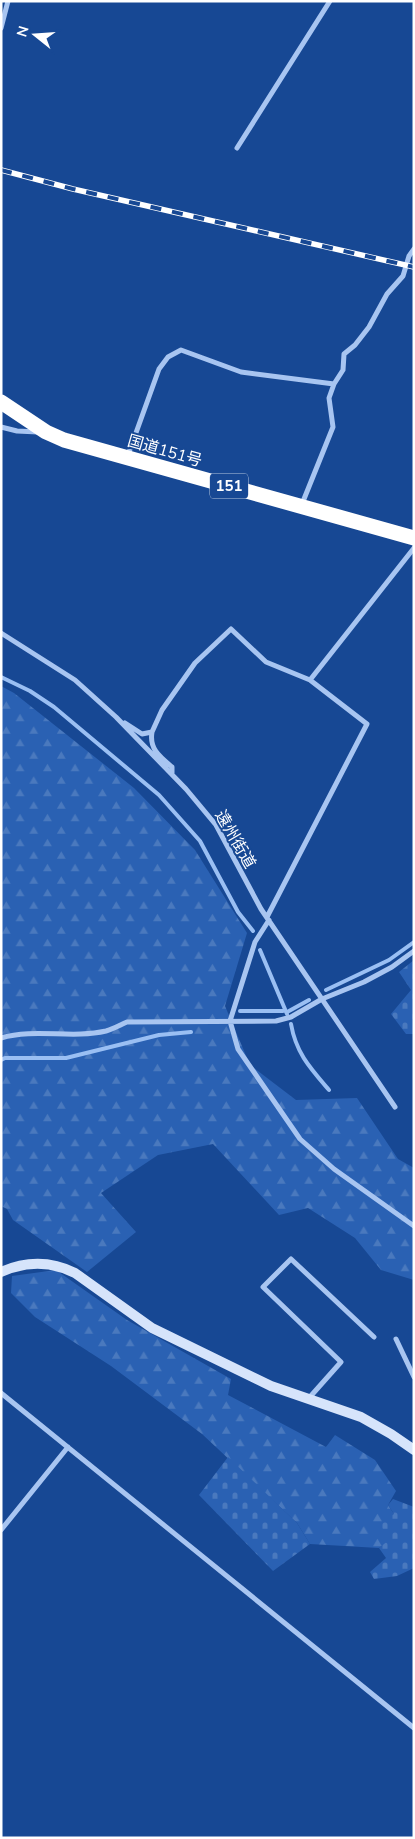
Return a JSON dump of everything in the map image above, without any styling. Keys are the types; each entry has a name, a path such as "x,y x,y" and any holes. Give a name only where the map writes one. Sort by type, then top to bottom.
{"highway":[{"name":"国道151号","path":"1,402 46,432 64,440 414,538"}],"street":[{"path":"1,28 8,1"},
{"path":"237,148 330,1"},
{"path":"302,506 333,427 329,398 334,384 344,370 344,354 355,345 369,327 387,294 403,276 409,256 414,249"},
{"path":"127,458 159,370 168,357 181,350 242,372 334,384"},
{"path":"1,427 17,431 46,432"},
{"path":"310,680 414,548"},
{"path":"172,773 172,767 153,749 151,741 152,732 162,710 195,663 231,629 266,662 310,680 367,724 255,942 230,1021 238,1049 300,1139 334,1169 414,1226"},
{"name":"遠州街道","path":"1,633 75,680 116,717 142,746 172,773 216,825 256,900 395,1107"},
{"path":"116,717 142,734 152,732"},
{"path":"1,1038 14,1034 106,1031 127,1022 284,1019 322,999 392,968 414,951"},
{"path":"308,1399 341,1362 263,1287 292,1259 374,1337"},
{"path":"1,1272 19,1266 38,1263 63,1267 75,1273 152,1328 271,1386 361,1417 414,1450"},
{"path":"396,1339 414,1377"},
{"path":"1,1393 414,1728"},
{"path":"1,1530 68,1447"},
{"path":"1,1518 7,1522"}],"green space":[{"path":"1,686 14,693 134,788 195,850 247,933 225,1006 250,1065 296,1100 357,1098 398,1159 414,1168 414,1280 381,1270 355,1238 308,1208 279,1215 213,1144 158,1155 101,1193 136,1232 87,1272 13,1220 7,1209 1,1206"},
{"path":"414,960 414,1034 406,1034 391,1014 411,990 399,972"},
{"path":"56,1270 127,1320 231,1379 228,1395 326,1447 335,1435 375,1460 396,1491 388,1505 394,1514 389,1541 379,1548 310,1544 297,1523 202,1434 111,1366 35,1317 11,1293 12,1276"},
{"path":"228,1457 297,1523 310,1544 273,1571 199,1495"},
{"path":"393,1499 414,1507 414,1568 397,1576 374,1579 370,1572 386,1558 379,1548 389,1540 380,1524 394,1514 388,1505"}],"waterway":[{"path":"1,677 30,691 54,707 159,795 200,841 238,912 253,931"},
{"path":"326,990 389,960 414,942"},
{"path":"260,950 287,1014"},
{"path":"289,1011 309,1000"},
{"path":"240,1011 283,1011"},
{"path":"291,1024 300,1052 329,1090"},
{"path":"1,1060 5,1058 66,1058 159,1035 191,1032"}],"railway":[{"path":"1,170 73,189 414,267"}]}
